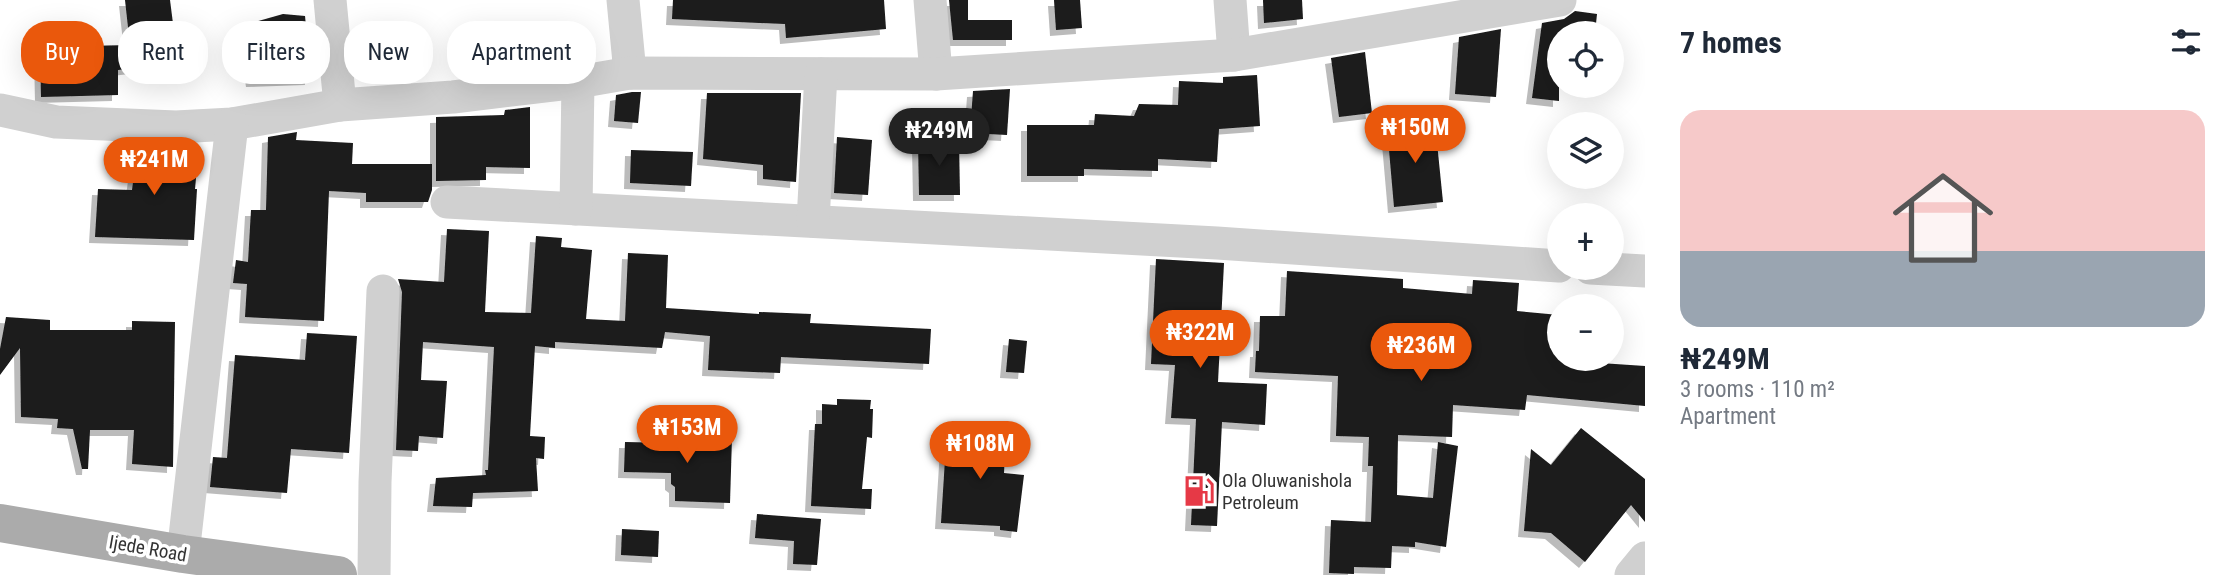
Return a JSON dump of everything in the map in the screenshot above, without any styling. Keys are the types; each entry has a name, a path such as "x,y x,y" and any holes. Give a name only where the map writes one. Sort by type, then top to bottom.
{"main road":[{"name":"Ijede Road","path":"0,523 172,565"},
{"name":"Ijede Road","path":"0,547 172,565 338,575"}],"street":[{"path":"330,0 340,105"},
{"path":"623,0 630,73"},
{"path":"930,0 936,74"},
{"path":"1230,0 1234,55"},
{"path":"596,79 630,73 936,74 1234,55 1560,0"},
{"path":"813,221 821,74"},
{"path":"0,110 56,122 176,127 232,124 340,105 453,97 561,84"},
{"path":"576,209 578,84"},
{"path":"172,565 232,124"},
{"path":"447,202 1217,243 1547,265"},
{"path":"1624,270 1645,271"},
{"path":"374,575 383,291"},
{"path":"1631,575 1645,558"}],"building":[{"path":"125,0 170,0 173,21 127,21"},
{"path":"673,0 884,0 886,29 786,38 785,24 672,19"},
{"path":"949,0 968,0 968,20 1012,20 1012,40 953,40"},
{"path":"1054,0 1080,0 1082,28 1056,30"},
{"path":"1263,0 1302,0 1303,19 1264,23"},
{"path":"1575,11 1597,14 1596,21 1553,21 1564,19"},
{"path":"283,14 305,16 305,21 258,21"},
{"path":"1547,22 1547,98 1559,98 1559,101 1532,98 1542,23"},
{"path":"1501,29 1496,97 1455,94 1459,37"},
{"path":"118,45 118,95 41,97 41,84 104,84 104,46"},
{"path":"1365,52 1372,113 1339,117 1331,58"},
{"path":"1257,75 1260,126 1219,129 1217,162 1158,159 1158,171 1084,169 1084,176 1027,176 1027,125 1094,125 1095,114 1134,116 1139,104 1178,105 1179,81 1223,83 1223,77"},
{"path":"1010,89 1007,135 970,133 973,91"},
{"path":"641,92 638,123 614,121 616,95"},
{"path":"707,93 801,93 796,182 763,179 763,165 703,159"},
{"path":"530,107 530,168 486,167 486,180 436,181 436,117 504,115 505,110"},
{"path":"1435,123 1443,202 1394,207 1387,127"},
{"path":"297,132 296,140 353,143 352,164 432,164 432,190 428,202 366,202 366,193 329,191 324,321 245,317 247,284 233,283 236,260 248,262 251,210 266,210 268,137"},
{"path":"837,137 872,140 868,195 834,193"},
{"path":"918,141 959,141 960,195 919,195"},
{"path":"138,145 199,145 194,240 95,237 98,189 132,190"},
{"path":"631,150 693,152 691,186 630,183"},
{"path":"447,229 489,231 485,312 531,313 536,236 562,238 561,247 592,250 586,319 625,321 628,253 668,255 666,308 759,314 811,314 810,323 931,329 929,364 781,357 780,373 708,370 710,336 665,332 662,348 555,342 555,348 535,346 530,436 545,437 544,459 536,458 538,491 473,493 472,507 433,506 436,478 486,475 485,470 488,470 494,347 423,342 421,380 447,381 443,438 419,436 418,451 396,450 402,292 398,279 444,282"},
{"path":"1156,259 1224,263 1218,382 1267,384 1265,425 1222,422 1217,526 1191,525 1196,419 1171,418 1175,365 1151,364"},
{"path":"1287,271 1403,279 1403,288 1472,294 1473,280 1519,283 1517,311 1547,314 1547,371 1624,371 1624,365 1645,366 1645,406 1527,395 1525,410 1453,405 1452,437 1398,435 1397,495 1433,498 1438,442 1458,446 1446,547 1415,542 1415,547 1392,546 1391,568 1354,567 1354,574 1329,573 1331,520 1371,522 1373,466 1368,466 1369,437 1336,436 1338,376 1255,372 1256,351 1259,351 1260,316 1285,316"},
{"path":"6,317 50,320 50,330 132,330 132,321 175,322 173,467 132,464 134,430 90,430 88,469 82,469 73,429 57,428 58,419 21,417 20,348 0,375 0,349"},
{"path":"307,333 357,336 349,453 291,449 287,493 210,487 213,457 227,458 235,355 305,360"},
{"path":"1009,339 1027,341 1024,373 1006,372"},
{"path":"837,399 871,400 872,438 867,437 862,489 872,489 871,509 811,506 815,424 822,424 822,404 837,405"},
{"path":"947,428 1006,431 1004,473 1024,475 1017,532 1000,530 1000,526 941,523"},
{"path":"1581,428 1645,479 1645,522 1631,505 1585,562 1551,533 1524,531 1531,449 1551,465"},
{"path":"672,434 732,437 730,503 675,501 671,473 624,472 625,442 672,443"},
{"path":"757,514 821,519 817,565 793,564 794,541 755,538"},
{"path":"622,529 659,531 658,557 621,555"}],"place":[{"name":"Ola Oluwanishola Petroleum","path":"1199,491"}]}
